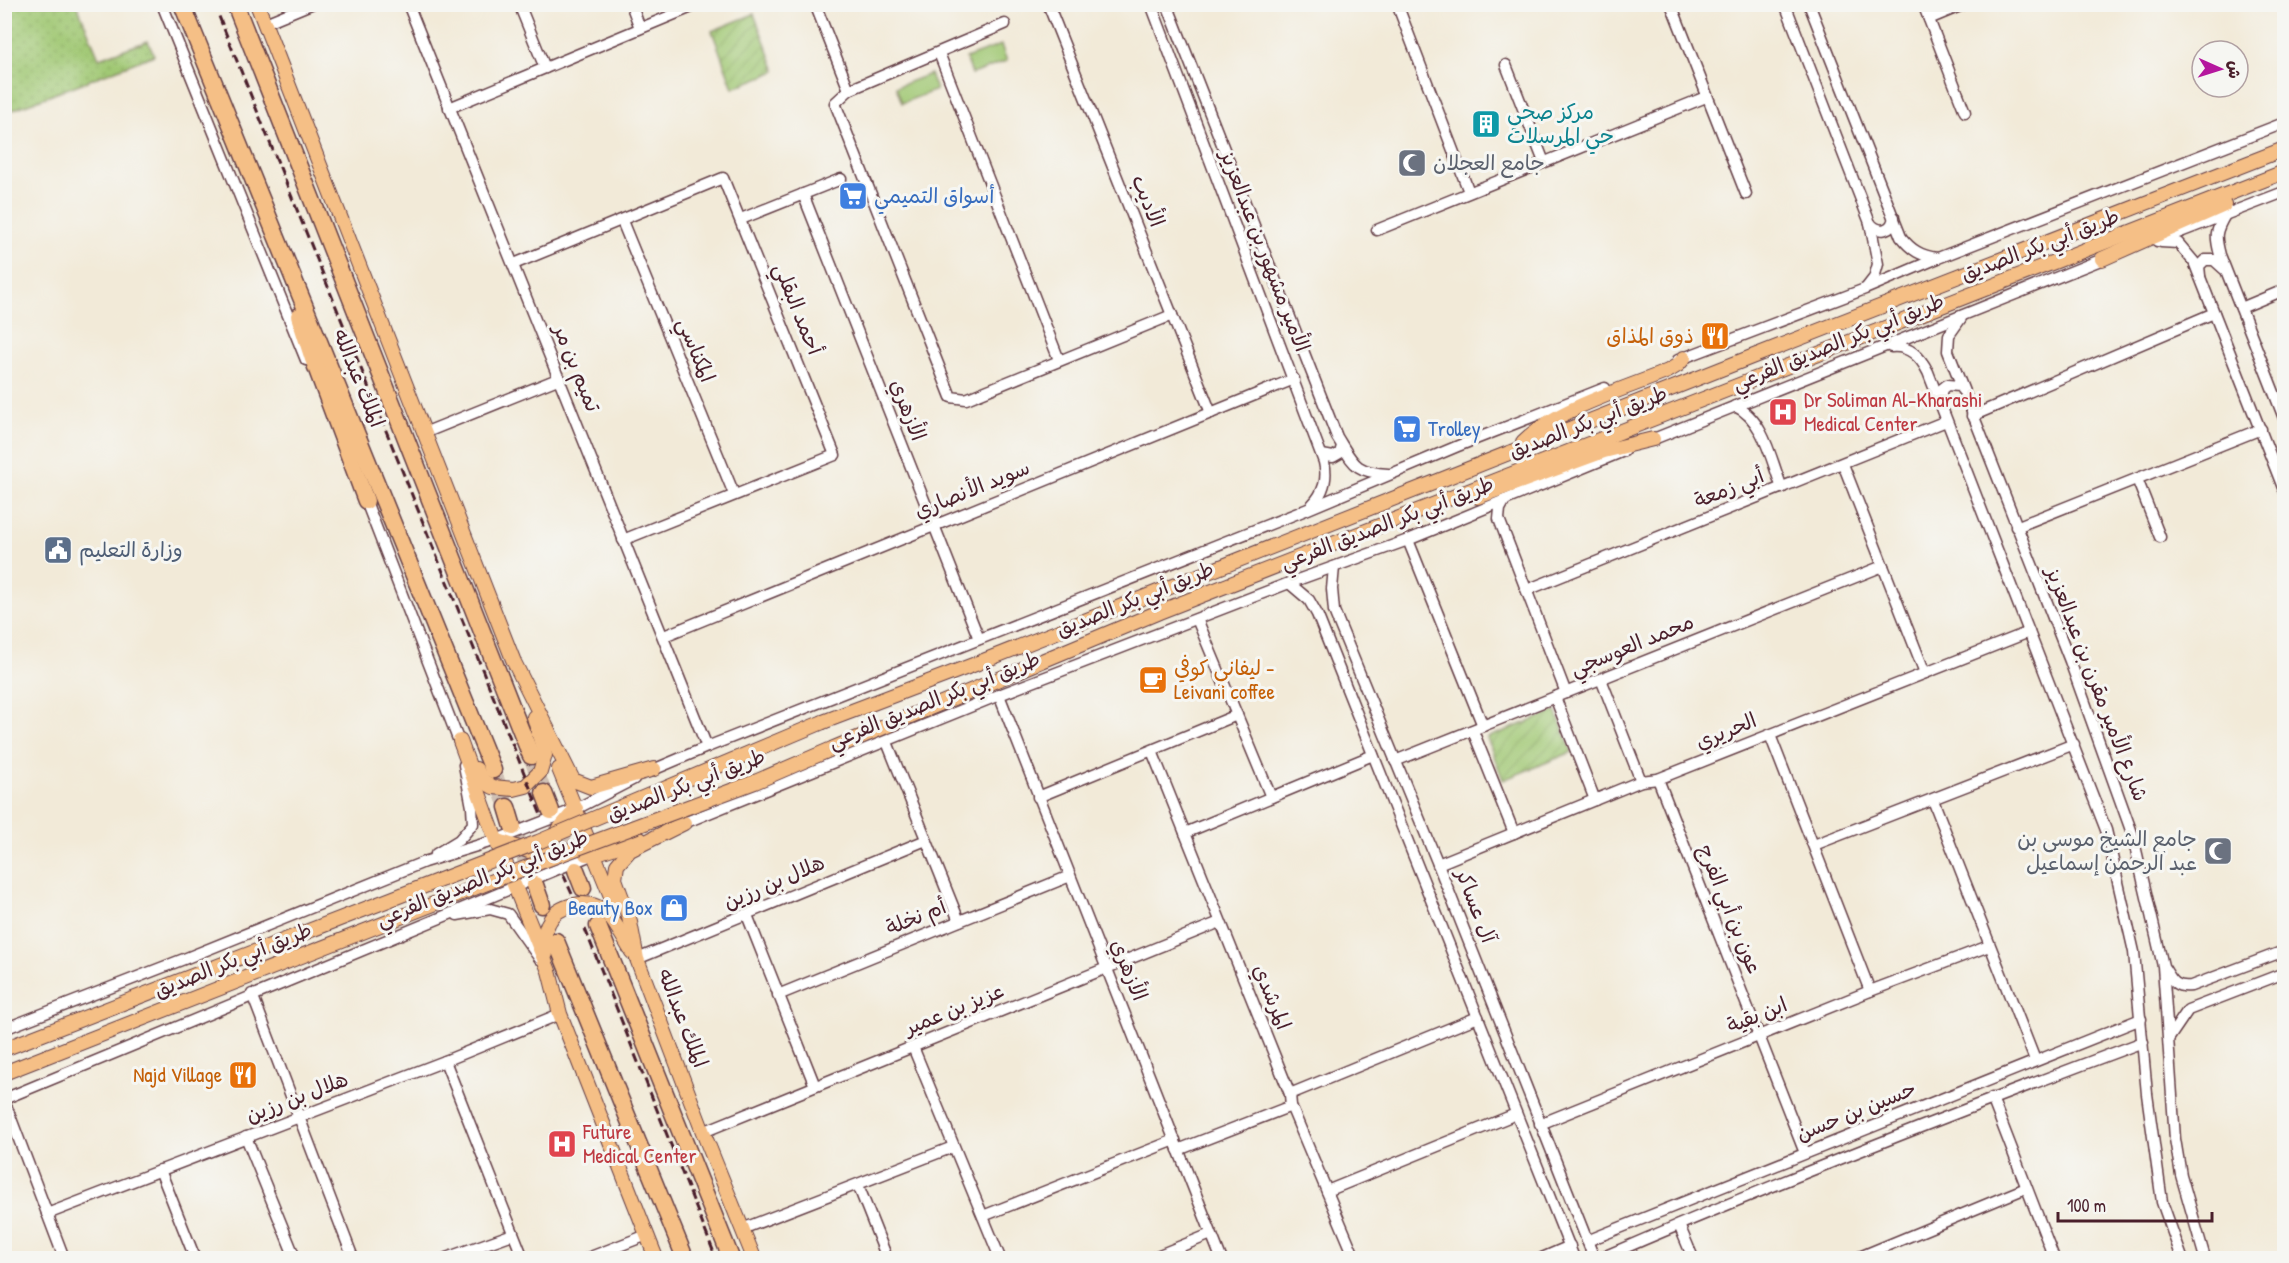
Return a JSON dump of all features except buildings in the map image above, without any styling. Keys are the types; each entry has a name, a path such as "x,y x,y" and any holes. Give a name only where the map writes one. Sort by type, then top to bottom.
{"highway":[{"name":"الملك عبدالله","path":"182,4 493,770"},
{"name":"الملك عبدالله","path":"235,4 531,756"},
{"path":"245,4 342,280"},
{"path":"262,197 313,359 366,501"},
{"path":"544,793 551,811"},
{"path":"507,807 513,827"},
{"path":"576,870 583,888"},
{"path":"535,885 542,905"},
{"name":"الملك عبدالله","path":"598,926 731,1258"},
{"path":"556,941 685,1258"}],"main road":[{"path":"257,4 514,662 637,959"},
{"name":"طريق أبي بكر الصديق","path":"4,1049 538,842 823,722 2284,150"},
{"name":"طريق أبي بكر الصديق","path":"4,1073 532,865 755,782 1158,612 2284,172"},
{"path":"2102,259 2284,178"},
{"path":"1516,449 1551,421 1673,369 1684,358"},
{"path":"1453,497 1464,500 1475,498 1604,451 1653,439"},
{"path":"460,741 483,781 493,787 514,789 526,786 540,772 545,755 514,662"},
{"path":"514,662 573,780 591,787 654,769"},
{"path":"460,741 496,840 549,971"},
{"path":"515,885 534,853 549,842 576,809"},
{"name":"طريق أبي بكر الصديق الفرعي","path":"594,854 684,823"},
{"name":"الملك عبدالله","path":"684,823 630,850 617,865 615,879 629,917 637,959 754,1258"},
{"path":"496,840 549,842 594,854"},
{"path":"496,840 534,853 594,854"},
{"path":"637,959 605,911 594,905 580,903 561,911 549,921 544,941 560,1014 656,1258"}],"street":[{"path":"162,4 304,356 366,501 460,741 473,824 459,840 424,862"},
{"path":"265,24 311,4"},
{"name":"تميم بن مر","path":"408,4 707,747"},
{"path":"519,4 545,68"},
{"path":"631,4 640,28"},
{"path":"449,108 699,4"},
{"path":"815,4 849,90"},
{"name":"الأديب","path":"1048,4 1211,413"},
{"name":"الأمير مشهور بن عبدالعزيز","path":"1151,4 1322,454 1326,469 1325,484 1318,498 1308,509"},
{"name":"الأمير مشهور بن عبدالعزيز","path":"1167,4 1342,446 1359,469 1368,473 1391,474"},
{"path":"1396,4 1469,192"},
{"path":"1671,4 1746,194"},
{"path":"1785,4 1870,223 1878,264 1874,278 1865,289"},
{"path":"1809,4 1901,237 1907,245 1926,256 1938,258"},
{"path":"1923,4 1965,112"},
{"path":"1929,19 1965,4"},
{"path":"1005,24 849,90 835,103 951,397 966,399 1172,315"},
{"path":"939,53 1059,360"},
{"path":"1506,65 1544,162"},
{"path":"1377,230 1706,97"},
{"name":"طريق أبي بكر الصديق الفرعي","path":"4,1029 424,862 496,840 576,809 654,769 707,747 1308,509 1458,446 1865,289 1938,258 2284,123"},
{"name":"أحمد البقلي","path":"622,221 723,178 741,219 835,454 734,494"},
{"path":"741,219 841,179"},
{"name":"طريق أبي بكر الصديق الفرعي","path":"684,823 999,695 1197,620 1289,582 1408,540 2102,259 2155,242 2284,192"},
{"name":"الأزهري","path":"803,194 932,526 979,639"},
{"path":"2225,215 2217,229 2216,239 2224,269 2284,418"},
{"path":"1870,223 1876,229 1885,230 1892,225 1894,217"},
{"path":"514,264 622,221"},
{"name":"المكناسي","path":"622,221 734,494"},
{"path":"2155,242 2178,243 2188,253 2200,276 2284,490"},
{"path":"2200,276 2199,266 2205,260 2214,260 2224,269"},
{"path":"2241,308 2284,290"},
{"path":"1972,416 2214,313"},
{"name":"شارع الأمير مقرن بن عبدالعزيز","path":"1962,315 1952,328 1947,343 1948,351 2070,662 2132,833 2163,966 2175,1134 2181,1175 2205,1258"},
{"name":"شارع الأمير مقرن بن عبدالعزيز","path":"1884,347 1899,346 1912,351 1922,361 2106,830 2134,952 2162,1202 2182,1258"},
{"path":"424,433 560,378"},
{"name":"سويد الأنصاري","path":"664,636 1294,379"},
{"path":"1939,402 1942,389 1947,385 1959,386 1963,391"},
{"path":"1735,406 1750,415 1758,426 1782,488"},
{"name":"أبي زمعة","path":"1527,590 1946,421"},
{"path":"2016,527 2260,429"},
{"path":"1322,454 1333,457 1340,453 1342,446"},
{"path":"1843,464 1925,673"},
{"path":"2137,479 2160,537"},
{"path":"623,540 734,494"},
{"path":"1505,500 1500,509 1499,519 1566,693"},
{"path":"1478,510 1489,512 1499,519"},
{"path":"1408,540 1514,833"},
{"name":"محمد العوسجي","path":"1395,761 1883,566"},
{"name":"آل عساكر","path":"1334,567 1332,589 1334,611 1438,864 1594,1258"},
{"name":"آل عساكر","path":"1289,582 1309,600 1317,614 1574,1258"},
{"path":"1317,614 1321,605 1329,604 1334,611"},
{"path":"1197,620 1271,797"},
{"name":"الحريري","path":"1438,864 1641,781 1658,779 2028,632"},
{"path":"1601,679 1641,781"},
{"name":"الأزهري","path":"999,695 1221,1258"},
{"path":"1555,697 1595,800"},
{"path":"1038,797 1237,716"},
{"path":"1770,735 1870,991"},
{"path":"887,742 959,921"},
{"path":"1814,845 2074,744"},
{"name":"المرشدي","path":"1152,751 1290,1094 1292,1106 1355,1258"},
{"path":"1185,833 1373,755"},
{"name":"عون بن أبي الفرج","path":"1658,779 1805,1153"},
{"path":"1933,800 2035,1060"},
{"path":"1398,817 1415,809"},
{"name":"هلال بن رزين","path":"637,959 926,840"},
{"name":"طريق أبي بكر الصديق الفرعي","path":"4,1099 252,994 594,854"},
{"name":"أم نخلة","path":"778,995 1070,876"},
{"path":"436,919 490,909 508,914 549,971"},
{"path":"747,915 815,1086"},
{"name":"عزيز بن عمير","path":"703,1132 1220,922"},
{"name":"ابن بقية","path":"1540,1124 1989,945"},
{"path":"2163,966 2173,983 2182,987 2191,986 2284,951"},
{"path":"2169,1038 2188,1010 2284,973"},
{"path":"252,994 353,1258"},
{"name":"هلال بن رزين","path":"47,1214 560,1014"},
{"path":"1290,1094 1478,1017"},
{"name":"حسين بن حسن","path":"1587,1241 2141,1019"},
{"name":"حسين بن حسن","path":"1601,1258 1992,1098 2143,1042"},
{"path":"913,1047 1000,1258"},
{"path":"444,1061 523,1258"},
{"path":"1992,1098 2054,1258"},
{"path":"4,1099 64,1258"},
{"path":"983,1216 1177,1145 1292,1106"},
{"path":"1328,1191 1516,1114"},
{"path":"2153,1137 2175,1134"},
{"path":"246,1137 295,1258"},
{"path":"742,1229 953,1147"},
{"path":"160,1170 195,1258"},
{"path":"858,1185 887,1258"},
{"path":"1857,1258 2026,1188"},
{"path":"1679,1225 1693,1258"},
{"path":"446,1258 513,1234"},
{"path":"1152,1258 1211,1234"},
{"path":"588,1258 647,1235"},
{"path":"1542,1258 1570,1246"}],"green space":[{"path":"5,4 77,5 99,58 148,41 154,55 5,113"},
{"path":"754,14 776,71 733,88 712,31"},
{"path":"1001,45 1007,61 972,74 966,58"},
{"path":"930,74 936,90 902,103 896,87"},
{"path":"1556,711 1572,752 1503,780 1487,738"}],"tunnel":[{"path":"531,756 544,793"},
{"path":"493,770 507,807"},
{"path":"551,811 574,866"},
{"path":"513,827 535,885"}],"railway":[{"path":"214,4 541,815"},
{"path":"563,874 572,894"},
{"path":"585,929 716,1258"}],"place":[{"name":"مركز صحي حي المرسلات","path":"1486,124"},
{"name":"جامع العجلان","path":"1412,163"},
{"name":"أسواق التميمي","path":"853,196"},
{"name":"ذوق المذاق","path":"1715,336"},
{"name":"Dr Soliman Al-Kharashi Medical Center","path":"1783,412"},
{"name":"Trolley","path":"1407,429"},
{"name":"وزارة التعليم","path":"58,550"},
{"name":"ليفاني كوفي - Leivani coffee","path":"1153,680"},
{"name":"جامع الشيخ موسى بن عبد الرحمن إسماعيل","path":"2218,851"},
{"name":"Beauty Box","path":"674,908"},
{"name":"Najd Village","path":"243,1075"},
{"name":"Future Medical Center","path":"562,1144"}]}
